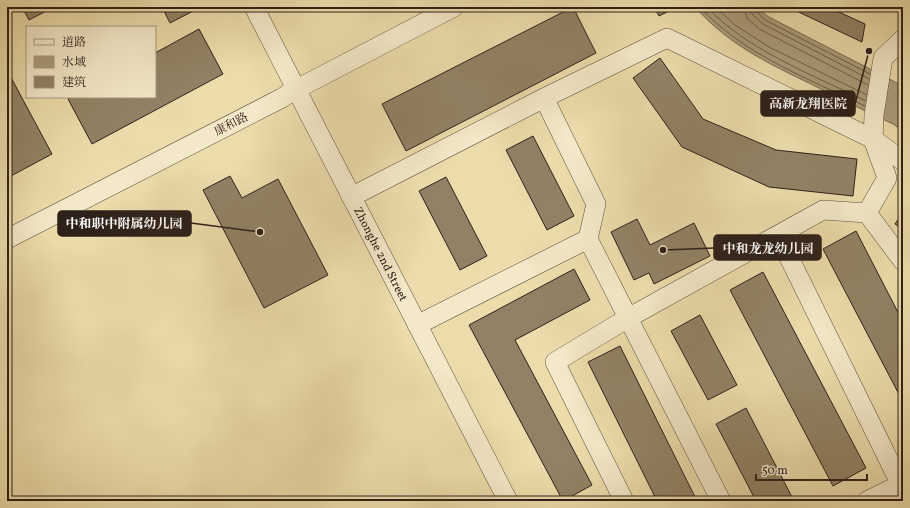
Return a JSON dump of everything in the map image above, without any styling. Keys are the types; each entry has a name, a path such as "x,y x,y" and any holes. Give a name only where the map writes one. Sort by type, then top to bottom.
{"street":[{"name":"Zhonghe 2nd Street","path":"243,7 351,196 508,501"},
{"name":"Zhonghe 2nd Street","path":"254,7 292,92 495,501"},
{"name":"康和路","path":"7,239 454,7"},
{"path":"351,196 544,98 667,38 874,139 903,161"},
{"path":"868,213 887,178 874,139 874,115 884,58 903,39"},
{"path":"544,98 596,204 588,239 721,501"},
{"path":"624,501 556,362 628,318 823,210 868,213"},
{"path":"868,213 903,261"},
{"path":"778,235 902,485 867,501"},
{"path":"417,325 588,239"}],"water":[{"path":"695,7 758,7 767,16 903,86 903,131 893,124 749,52 721,32"}],"building":[{"path":"22,7 54,7 29,20"},
{"path":"162,7 201,7 170,23"},
{"path":"573,7 596,53 406,151 382,104"},
{"path":"588,7 601,7 591,12"},
{"path":"654,7 667,7 669,11 659,16"},
{"path":"788,7 828,7 865,24 862,42"},
{"path":"199,29 223,74 92,144 68,99 156,98 156,52"},
{"path":"660,58 703,119 776,150 857,159 853,196 769,187 682,147 633,78"},
{"path":"7,70 52,154 9,177 7,173"},
{"path":"533,136 574,216 547,230 506,150"},
{"path":"230,176 242,198 278,179 328,275 264,308 203,190"},
{"path":"446,177 487,256 460,270 419,191"},
{"path":"903,212 903,229 895,224"},
{"path":"637,219 650,245 694,223 710,256 654,284 649,273 634,280 611,232"},
{"path":"856,231 903,322 903,402 823,249"},
{"path":"574,269 590,300 515,340 592,485 563,501 469,325"},
{"path":"763,272 866,468 833,486 730,290"},
{"path":"700,315 737,385 708,400 671,331"},
{"path":"620,346 697,501 657,501 588,362"},
{"path":"746,408 794,501 756,501 716,424"}],"place":[{"name":"高新龙翔医院","path":"869,51"},
{"name":"中和职中附属幼儿园","path":"260,232"},
{"name":"中和龙龙幼儿园","path":"663,250"}]}
